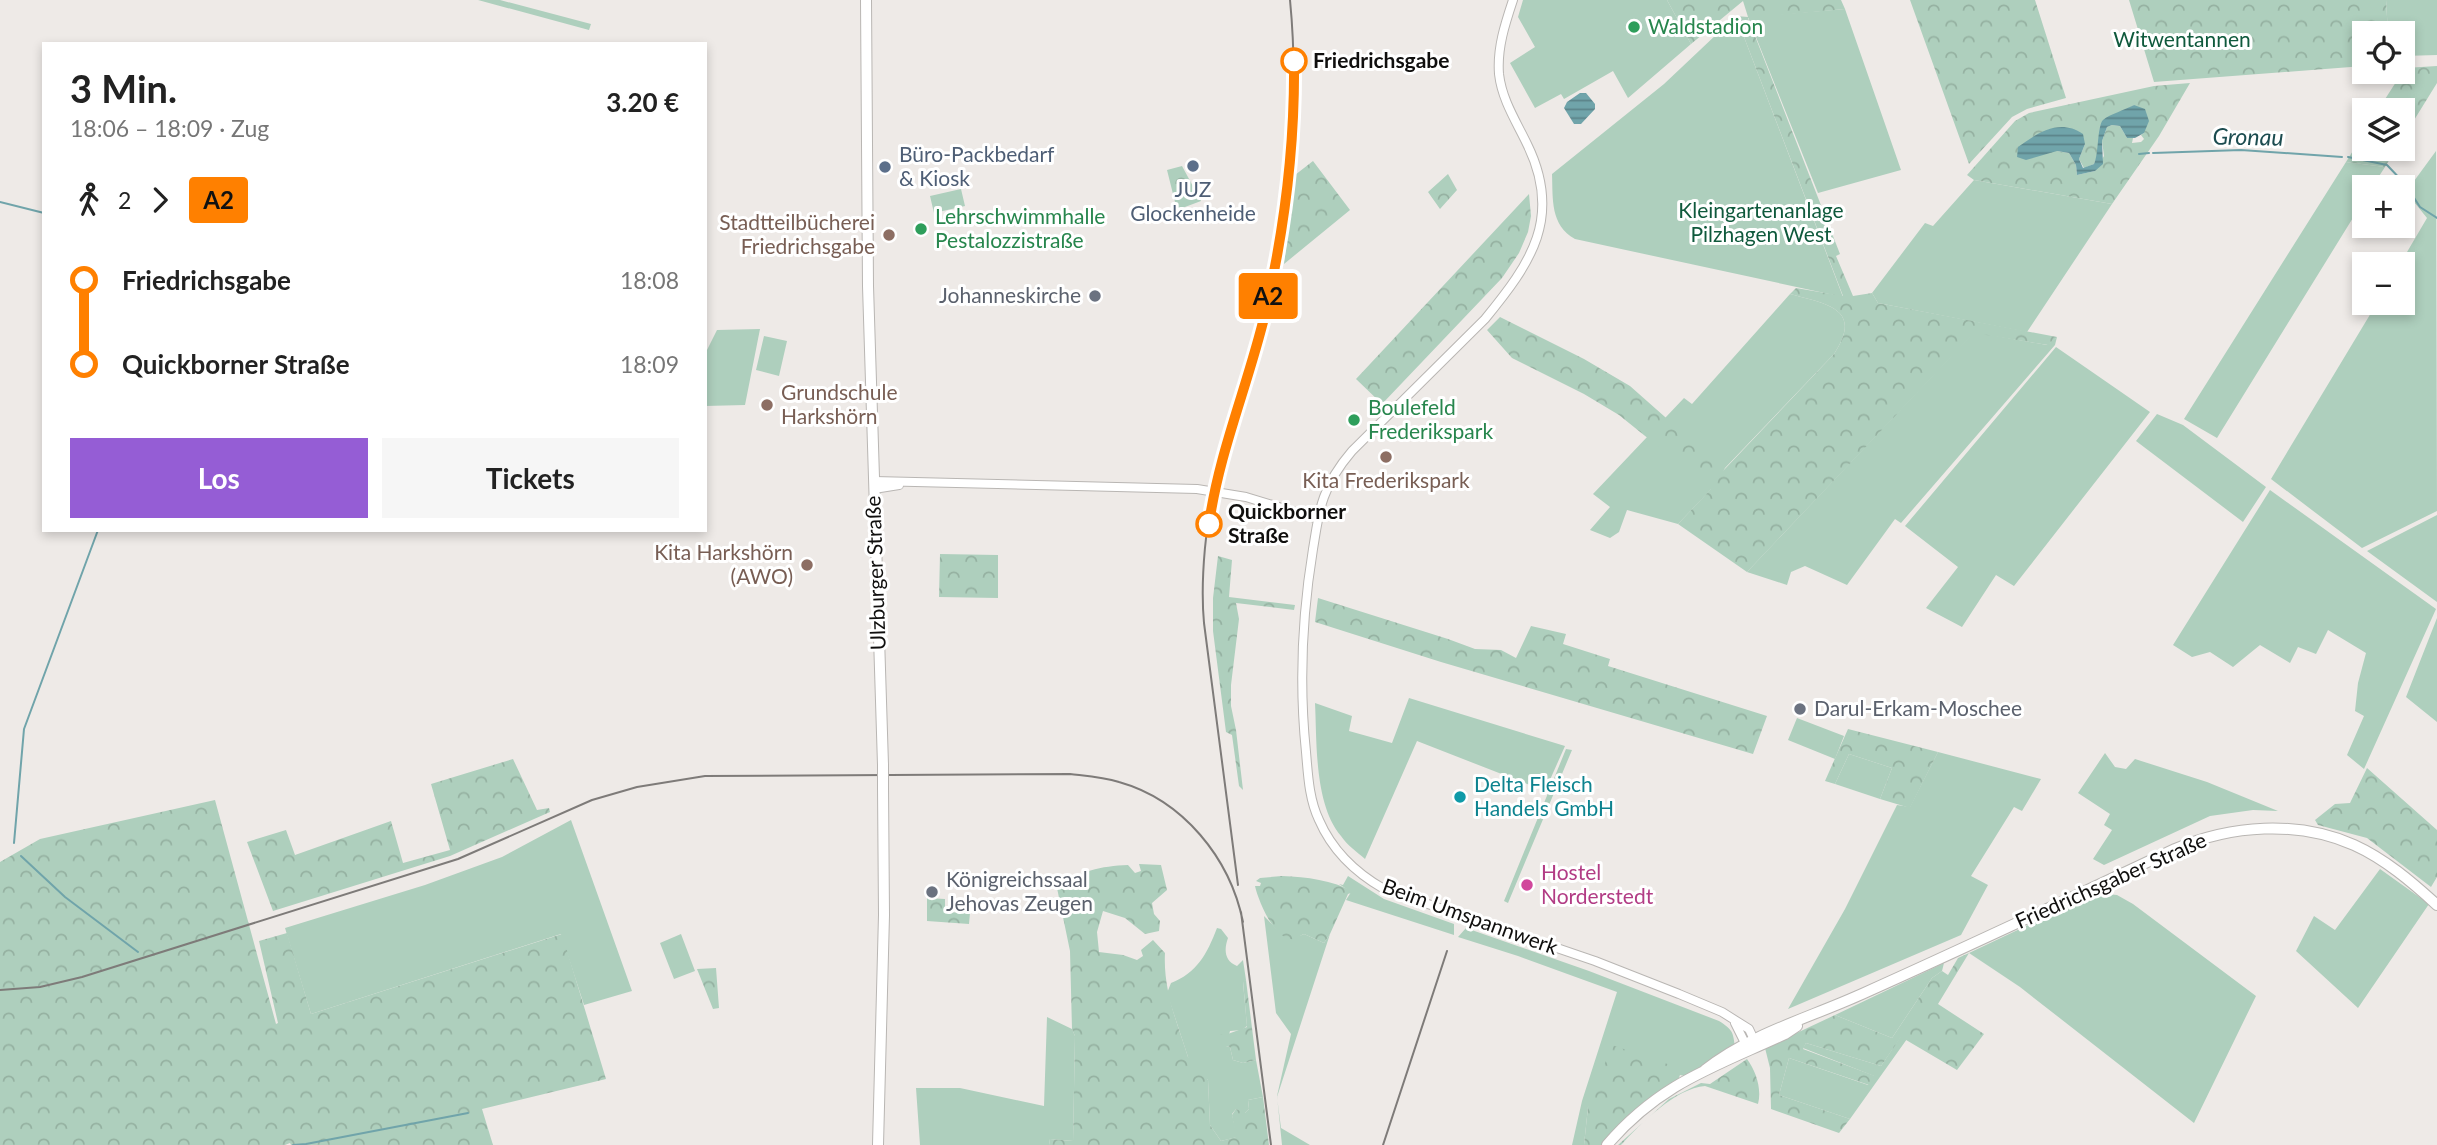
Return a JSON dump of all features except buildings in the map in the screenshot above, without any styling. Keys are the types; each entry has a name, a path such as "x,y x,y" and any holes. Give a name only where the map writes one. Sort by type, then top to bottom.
{"main road":[{"name":"Ulzburger Straße","path":"866,0 867,225 883,765 884,929 878,1145"},
{"name":"Friedrichsgaber Straße","path":"1607,1145 1650,1103 1675,1085 1705,1070 1726,1053 1784,1034 1809,1018 2187,844 2216,835 2245,830 2277,829 2303,831 2345,842 2360,848 2402,874 2437,905"}],"street":[{"name":"Beim Umspannwerk","path":"1513,0 1500,50 1500,82 1509,108 1535,162 1542,205 1538,235 1524,268 1504,296 1427,370 1352,451 1339,467 1324,495 1318,519 1303,626 1304,733 1314,809 1323,830 1338,852 1362,875 1384,888 1595,961 1679,994 1732,1018 1751,1045"},
{"path":"874,485 909,483 1197,489 1240,495 1318,519"}],"green space":[{"path":"478,0 500,0 591,24 589,30"},
{"path":"1523,0 1667,0 1691,44 1628,98 1613,71 1564,99 1561,94 1535,108 1510,63 1535,47 1518,17"},
{"path":"1667,0 1841,0 1845,9 1748,18 1840,254 1836,256 1853,296 1872,293 1878,303 2057,337 2048,345 1974,333 1747,572 1678,524 1711,489 1619,415 1512,358 1487,330 1500,317 1584,359 1630,386 1722,472 1834,354 1845,327 1843,317 1828,305 1790,294 1796,288 1843,296 1736,16 1748,17 1743,1 1691,44"},
{"path":"1910,0 2035,0 2066,98 2027,109 2012,117 1969,164"},
{"name":"Witwentannen","path":"2129,0 2386,0 2387,21 2352,21 2352,67 2154,82"},
{"path":"2386,0 2437,0 2437,55 2415,56 2415,21 2387,21"},
{"path":"1845,9 1901,170 1818,193 1748,17"},
{"name":"Kleingartenanlage Pilzhagen West","path":"1736,16 1843,297 1575,239 1557,219 1552,174 1664,84"},
{"path":"2437,66 2437,83 2415,119 2415,98 2386,98 2395,84 2415,84 2415,67"},
{"path":"2190,83 2159,136 2112,204 1974,180 1967,175 2015,121 2029,113 2154,86","holes":["2134,105 2144,133 2141,135 2144,139 2141,142 2132,143 2133,138 2127,138 2120,126 2107,127 2102,141 2104,156 2095,171 2077,175 2076,165 2069,153 2057,151 2085,144 2079,159 2084,168 2094,164 2098,155 2100,126"]},
{"path":"2436,151 2437,511 2362,548 2271,479 2370,315 2415,315 2415,252 2407,252 2427,218 2415,203 2415,180"},
{"path":"2352,152 2352,161 2389,161 2385,167 2346,162"},
{"path":"1313,161 1350,210 1284,264 1295,175"},
{"path":"2346,162 2385,167 2380,175 2352,175 2352,219 2217,438 2184,419"},
{"path":"1182,166 1201,201 1177,210 1167,170"},
{"path":"1448,174 1457,190 1440,209 1428,192"},
{"path":"1974,180 2112,204 2027,332 1878,303 1872,293 1925,223 1933,226"},
{"path":"961,189 965,206 934,213 930,196"},
{"path":"1529,194 1531,216 1528,232 1519,253 1502,278 1382,404 1356,379"},
{"path":"1790,294 1828,305 1843,317 1845,327 1834,354 1725,468 1718,482 1678,524 1627,510 1619,532 1610,538 1590,530 1610,507 1593,494 1684,398 1692,404"},
{"path":"760,329 745,405 707,406 707,350 717,330"},
{"path":"1974,332 2047,345 2057,337 2055,345 1901,523 1895,519 1847,585 1805,566 1791,572 1787,585 1747,572"},
{"path":"764,336 787,341 779,376 756,370"},
{"path":"2056,347 2150,412 2014,586 1996,575 1962,627 1926,608 1958,567 1905,526"},
{"path":"2157,414 2183,425 2266,487 2243,522 2136,441"},
{"path":"2270,490 2436,609 2364,769 2347,755 2364,716 2355,711 2358,683 2366,653 2328,630 2316,654 2298,647 2290,663 2260,645 2233,667 2210,652 2192,657 2173,645"},
{"path":"2437,515 2437,602 2367,551"},
{"path":"940,554 998,555 998,598 939,597"},
{"path":"1218,556 1232,560 1229,597 1295,605 1294,610 1236,603 1239,619 1231,706 1243,790 1239,786 1232,735 1226,732 1213,631 1213,598"},
{"path":"1318,598 1475,649 1501,650 1516,658 1531,626 1566,634 1563,644 1610,659 1608,666 1767,716 1753,754 1315,622"},
{"path":"2437,618 2437,722 2406,697"},
{"path":"1409,698 1565,746 1545,791 1417,741 1365,859 1343,839 1332,823 1326,807 1317,754 1315,703 1352,716 1349,731 1392,743"},
{"path":"1797,718 1844,736 1835,759 1788,740"},
{"path":"1848,729 1938,752 1910,808 1880,799 1892,768 1849,754 1835,784 1825,781"},
{"path":"1566,749 1572,750 1508,903 1504,901"},
{"path":"1938,752 2041,779 2022,811 2014,807 1971,876 1988,885 1961,935 1788,1009 1845,909 1897,805 1910,807"},
{"path":"2105,753 2115,767 2126,769 2135,759 2207,782 2278,811 2253,810 2210,816 2104,865 2093,859 2112,830 2104,825 2110,814 2078,793"},
{"path":"1849,754 1892,768 1880,799 1835,784"},
{"path":"513,759 537,810 549,808 550,812 450,856 273,911 247,842 286,830 295,855 391,821 403,863 450,850 431,784"},
{"path":"2367,768 2437,830 2437,877 2431,887 2367,838 2318,825 2315,820 2335,804 2350,803"},
{"path":"215,800 276,1024 278,1023 259,941 287,933 311,1014 562,934 606,1079 482,1109 493,1145 0,1145 0,862 40,839"},
{"path":"571,820 632,991 584,1005 561,934 311,1014 285,928 425,885 502,857"},
{"path":"1139,864 1161,865 1167,890 1152,903 1154,914 1160,921 1159,931 1145,934 1125,918 1103,911 1097,932 1099,952 1137,960 1143,956 1141,950 1153,940 1165,953 1168,993 1188,1057 1196,1059 1208,1080 1210,1125 1221,1141 1236,1137 1232,1115 1236,1109 1245,1113 1249,1109 1248,1100 1263,1097 1269,1145 1049,1145 1050,1139 1073,1141 1075,1036 1072,1029 1070,951 1057,888 1074,877 1099,868 1128,865 1135,873 1141,871"},
{"path":"2380,869 2429,904 2358,1008 2296,951 2314,916 2335,930"},
{"path":"1282,876 1319,880 1354,892 1348,894 1324,943 1304,934 1294,939 1287,938 1280,934 1268,919 1255,886 1260,886 1261,883 1256,881 1260,878"},
{"path":"1348,876 1384,899 1454,924 1454,935 1346,900 1351,892 1339,884 1343,885"},
{"path":"2096,893 2117,895 2133,904 2256,996 2194,1123 2020,987 1969,953"},
{"path":"927,898 945,899 945,912 970,913 969,924 927,921"},
{"path":"1264,916 1287,936 1297,937 1304,934 1324,943 1330,934 1277,1097 1291,1034 1276,1013"},
{"path":"1217,928 1228,938 1227,958 1237,966 1243,960 1246,980 1243,982 1247,1026 1242,1030 1230,1031 1226,1046 1230,1047 1233,1060 1243,1063 1256,1060 1263,1097 1248,1100 1249,1109 1244,1114 1236,1109 1232,1114 1237,1137 1221,1141 1210,1125 1208,1080 1188,1057 1167,993 1171,983 1188,974 1200,962"},
{"path":"1466,928 1719,1021 1732,1032 1735,1047 1685,1076 1685,1070 1588,1107 1584,1145 1572,1145 1582,1101 1617,992 1458,937"},
{"path":"681,934 695,971 674,979 660,943"},
{"path":"1969,953 1938,1004 1984,1034 1957,1070 1901,1037 1881,1066 1806,1043 1803,1049 1875,1076 1869,1085 1789,1058 1779,1095 1850,1119 1839,1133 1771,1109 1770,1068 1765,1048 1835,1015 1892,1038 1932,978 1942,971 1948,975 1958,958"},
{"path":"1944,963 1942,971 1932,978 1892,1038 1835,1015"},
{"path":"716,968 719,1008 713,1009 697,969"},
{"path":"1246,980 1256,1060 1243,1063 1233,1060 1230,1047 1222,1048 1213,1042 1213,1034 1225,1035 1247,1027 1243,981"},
{"path":"1047,1017 1072,1029 1075,1036 1073,1141 1050,1139 1049,1145 920,1145 916,1088 960,1088 1044,1106"},
{"path":"1901,1036 1907,1039 1850,1119 1779,1095 1789,1058 1868,1085 1874,1076 1803,1048 1806,1043 1881,1066"},
{"path":"1612,1045 1685,1070 1685,1076 1680,1075 1678,1080 1604,1145 1584,1145 1588,1107"},
{"path":"1747,1059 1753,1069 1759,1086 1758,1104 1705,1086 1682,1093 1649,1117 1669,1099 1701,1083 1710,1084"},
{"path":"1277,1101 1281,1128 1310,1145 1282,1145"},
{"path":"1647,1119 1621,1145 1618,1145"}],"water":[{"path":"1580,93 1586,93 1595,104 1595,109 1581,124 1574,124 1564,108 1567,102"},
{"path":"2134,105 2145,109 2149,121 2144,133 2135,138 2127,138 2120,126 2107,127 2102,141 2103,164 2095,171 2077,175 2076,165 2069,153 2057,151 2026,160 2017,157 2018,147 2033,137 2049,129 2066,127 2083,134 2085,144 2079,159 2083,168 2094,164 2103,120"}],"waterway":[{"name":"Gronau","path":"2153,153 2241,150 2342,157"},
{"name":"Gronau","path":"2139,154 2149,153"},
{"name":"Gronau","path":"2348,157 2387,165 2405,184 2420,207 2437,218"},
{"path":"0,202 42,212"},
{"path":"14,843 24,729 97,532"},
{"path":"21,856 65,897 138,952"},
{"path":"293,1145 468,1113"}],"railway":[{"path":"1238,885 1204,623 1203,569 1217,475 1264,317 1280,240 1293,119 1290,0"},
{"path":"0,990 40,987 82,977 458,859 592,800 637,787 705,776 1070,774 1113,780 1164,802 1200,835 1227,876 1237,898 1243,922"},
{"path":"1241,912 1271,1145"},
{"path":"1383,1145 1447,951"}],"train":[{"name":"A2","path":"1209,524 1219,466 1265,314 1278,248 1288,163 1294,61"}],"place":[{"name":"Waldstadion","path":"1634,27"},
{"name":"Friedrichsgabe","path":"1294,61"},
{"name":"JUZ Glockenheide","path":"1193,166"},
{"name":"Büro-Packbedarf & Kiosk","path":"885,167"},
{"name":"Lehrschwimmhalle Pestalozzistraße","path":"921,229"},
{"name":"Stadtteilbücherei Friedrichsgabe","path":"889,235"},
{"name":"Johanneskirche","path":"1095,296"},
{"name":"Grundschule Harkshörn","path":"767,405"},
{"name":"Boulefeld Frederikspark","path":"1354,420"},
{"name":"Kita Frederikspark","path":"1386,457"},
{"name":"Quickborner Straße","path":"1209,524"},
{"name":"Kita Harkshörn (AWO)","path":"807,565"},
{"name":"Darul-Erkam-Moschee","path":"1800,709"},
{"name":"Delta Fleisch Handels GmbH","path":"1460,797"},
{"name":"Hostel Norderstedt","path":"1527,885"},
{"name":"Königreichssaal Jehovas Zeugen","path":"932,892"}]}
